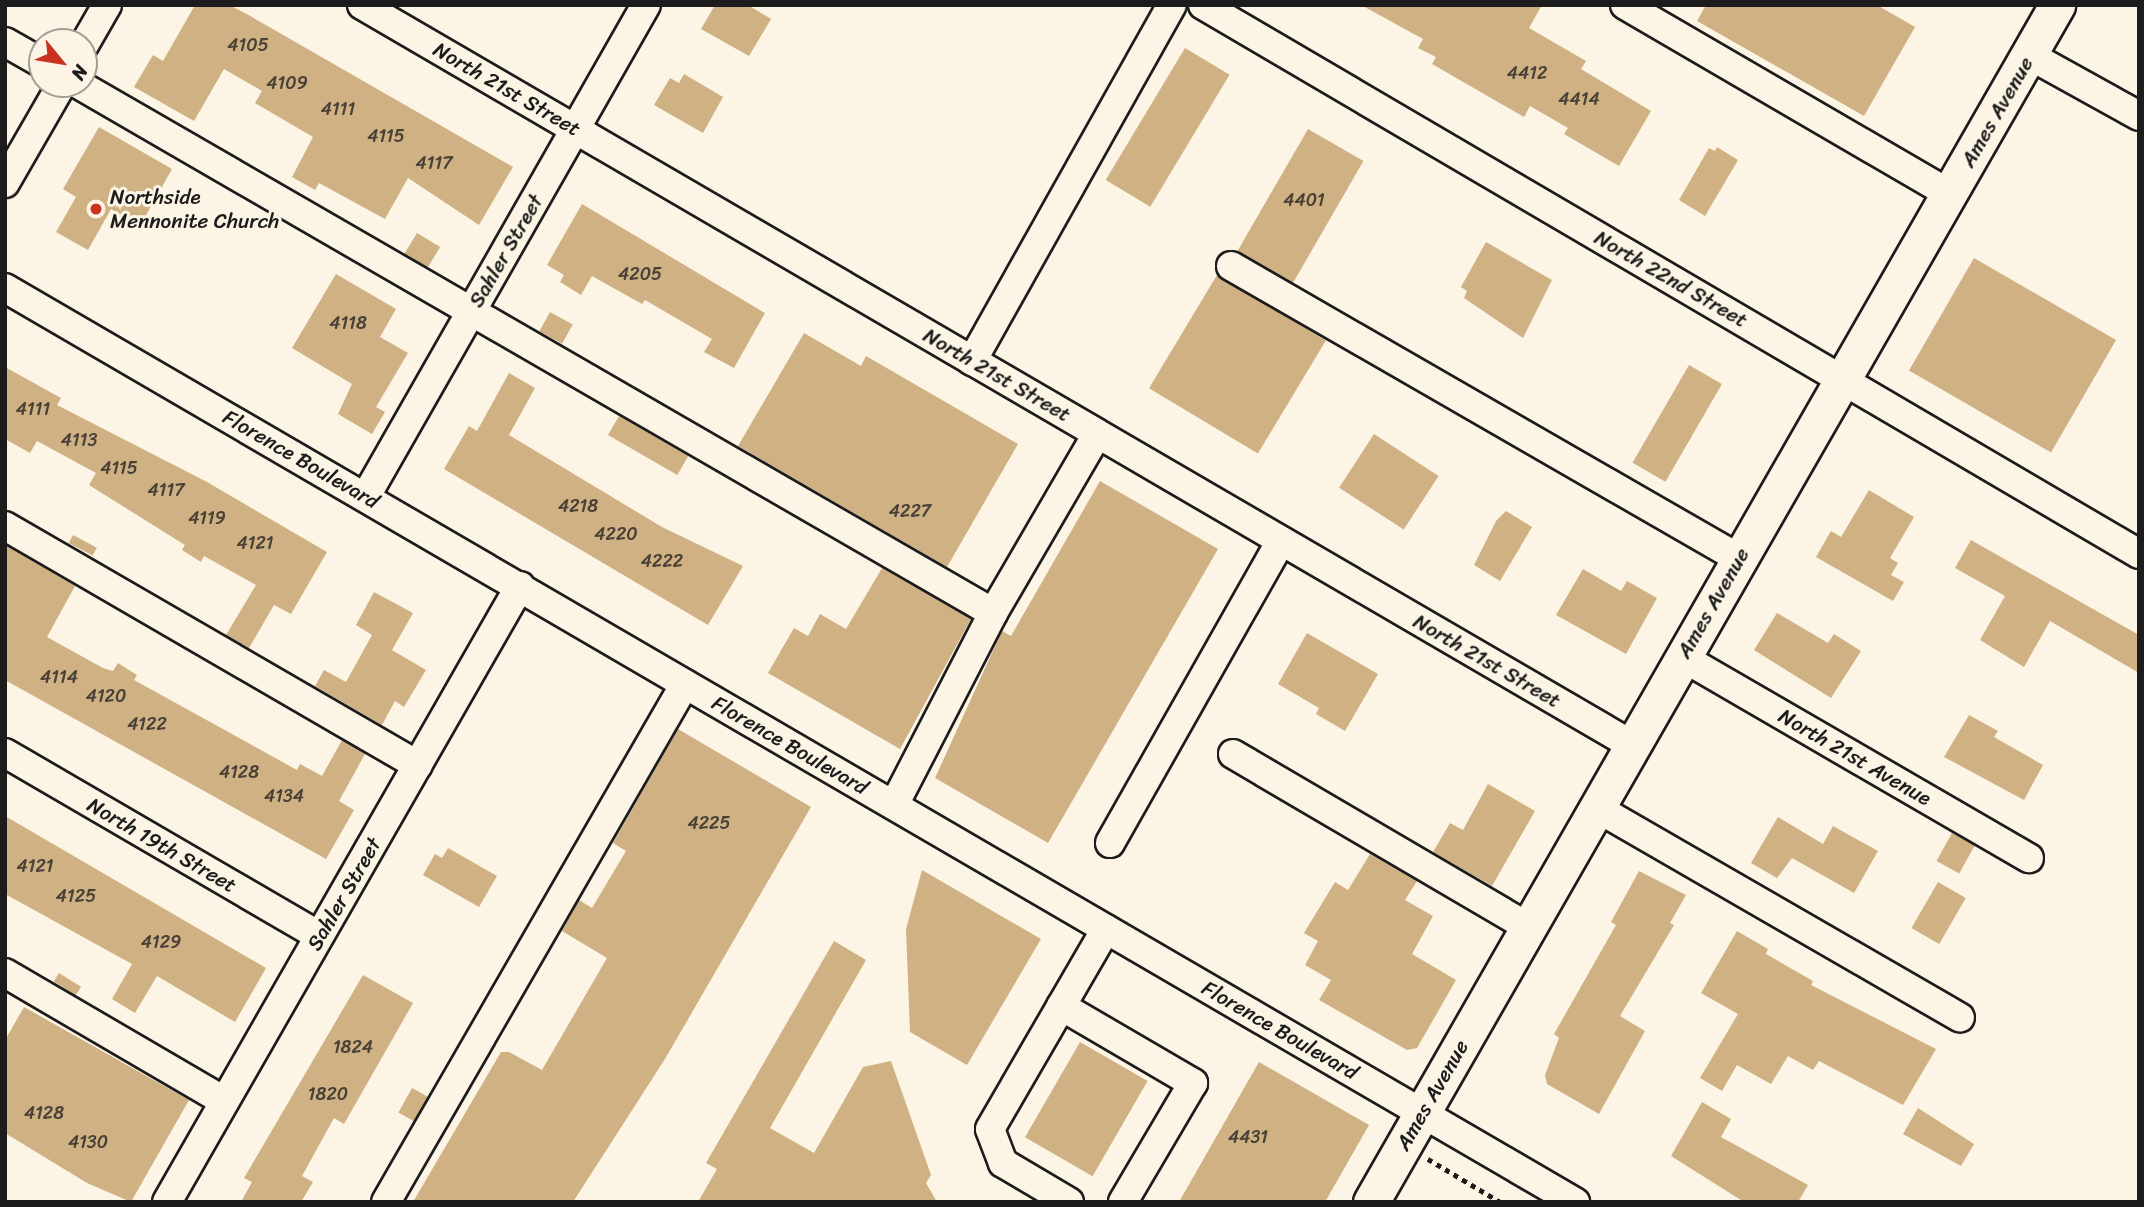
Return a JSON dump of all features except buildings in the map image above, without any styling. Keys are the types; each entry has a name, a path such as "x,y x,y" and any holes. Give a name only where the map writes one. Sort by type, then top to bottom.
{"main road":[{"name":"Ames Avenue","path":"1371,1202 1738,558 1950,194 2029,55 2050,8"}],"street":[{"path":"94,28 107,5"},
{"name":"North 21st Street","path":"362,5 1632,745"},
{"name":"Sahler Street","path":"366,496 646,5"},
{"path":"972,361 1172,5"},
{"name":"North 22nd Street","path":"1202,5 2139,554"},
{"path":"1625,5 1950,194"},
{"path":"5,42 28,55"},
{"path":"2029,55 2139,116"},
{"path":"98,96 993,613"},
{"path":"5,183 54,98"},
{"path":"1231,266 1738,558"},
{"name":"Florence Boulevard","path":"5,288 1575,1202"},
{"path":"894,805 993,613 1097,434"},
{"path":"5,526 418,765"},
{"path":"1110,843 1281,541"},
{"name":"Sahler Street","path":"167,1202 520,586"},
{"name":"North 21st Avenue","path":"1682,657 2029,858"},
{"path":"386,1202 685,684"},
{"name":"North 19th Street","path":"5,753 319,936"},
{"path":"1233,754 1528,927"},
{"path":"1597,808 1960,1018"},
{"path":"1069,1202 1003,1163 990,1129 1106,929"},
{"path":"5,973 224,1101"},
{"path":"1061,1006 1193,1083 1123,1202"}],"path":[{"path":"1404,1144 1500,1202"}],"place":[{"name":"Northside Mennonite Church","path":"96,209"}]}
